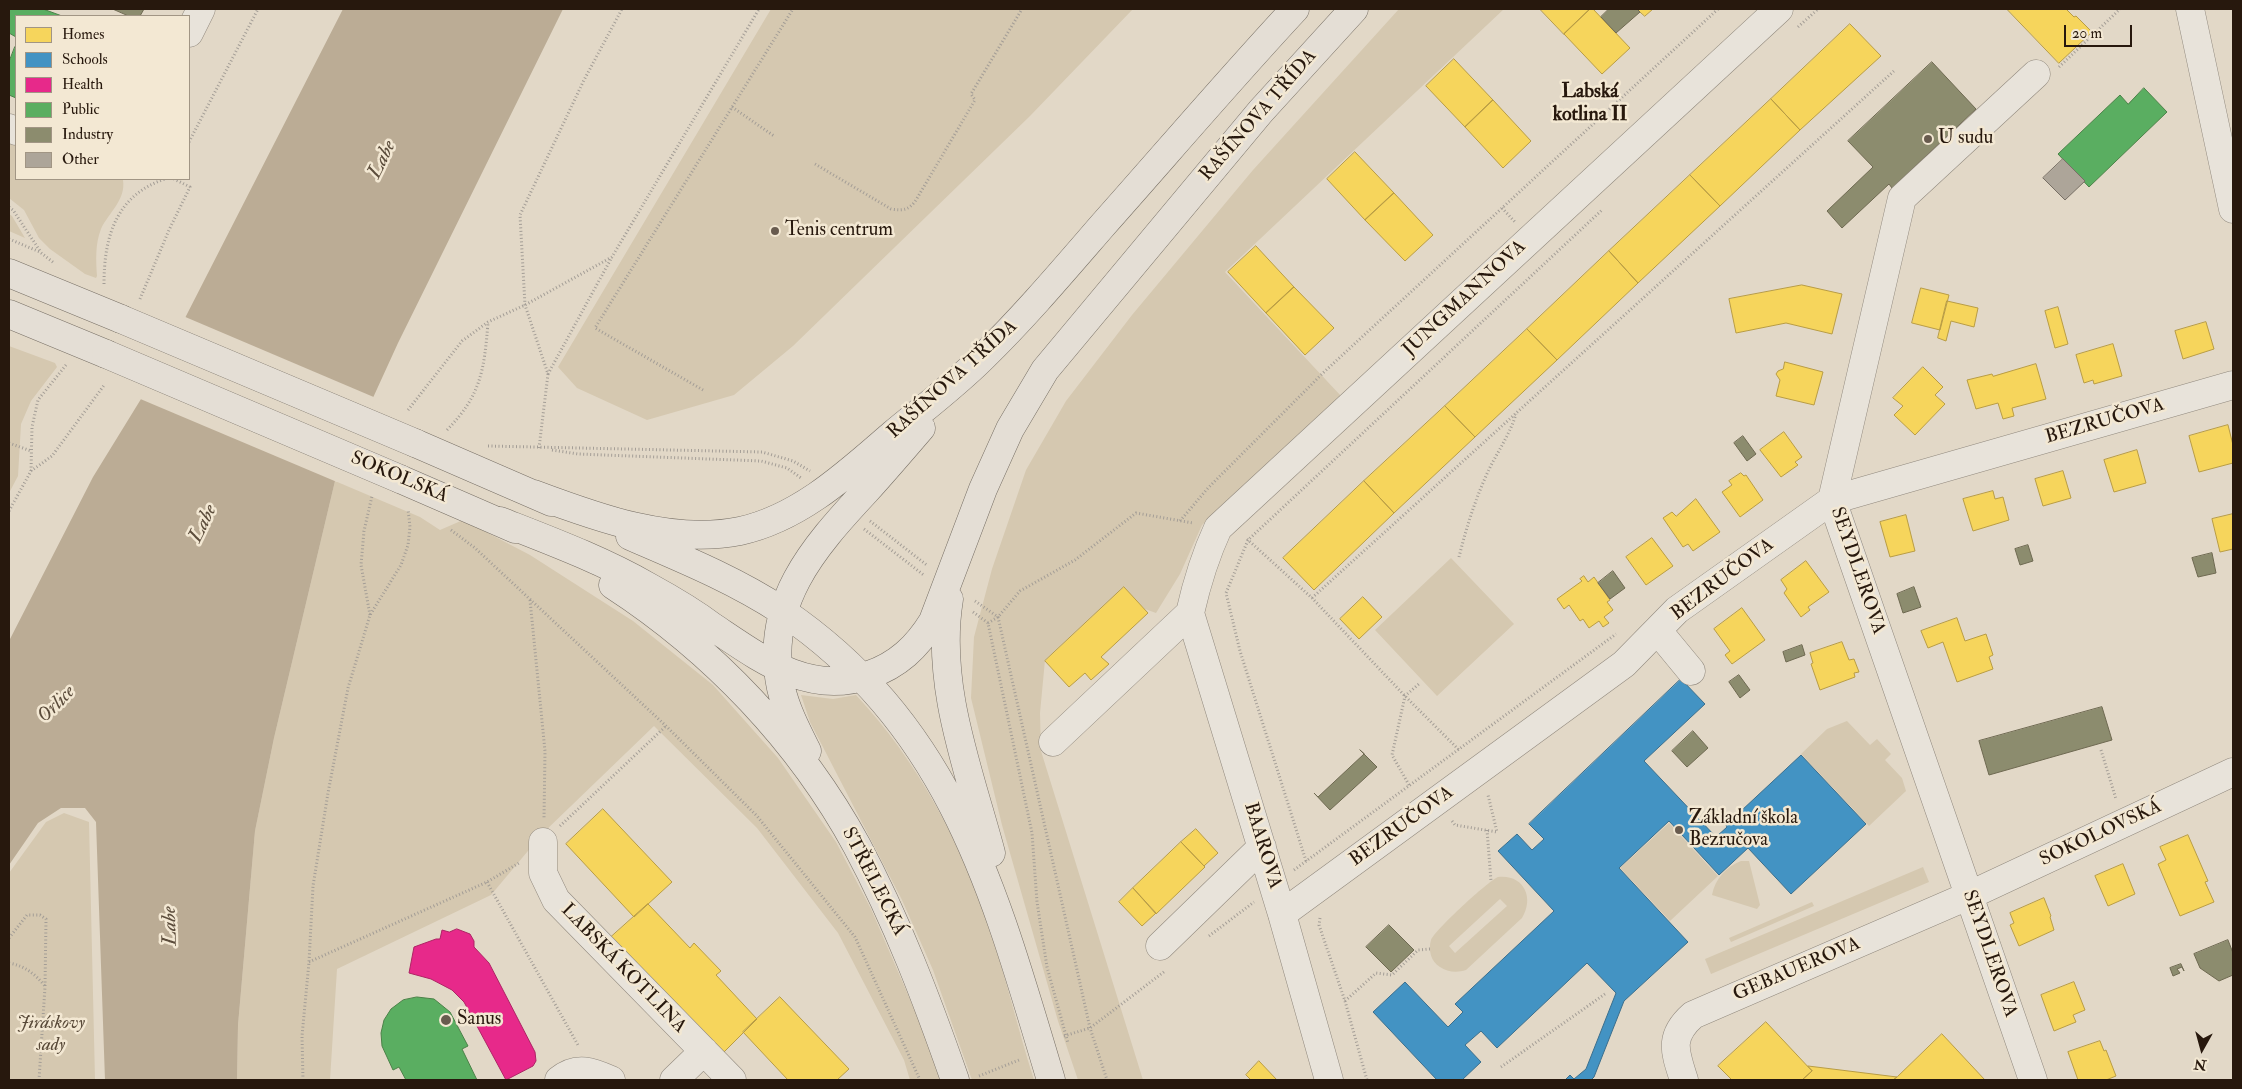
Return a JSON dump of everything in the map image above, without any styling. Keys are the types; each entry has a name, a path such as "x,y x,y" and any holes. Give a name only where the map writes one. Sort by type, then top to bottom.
{"main road":[{"name":"RAŠÍNOVA TŘÍDA","path":"534,494 619,523 671,532 720,534 760,526 801,506 846,475 981,359 1034,303 1295,9"},
{"name":"RAŠÍNOVA TŘÍDA","path":"960,552 983,489 1010,429 1045,370 1261,111 1354,9"},
{"name":"SOKOLSKÁ","path":"9,273 415,443 722,578 782,612 827,647 862,678"},
{"name":"SOKOLSKÁ","path":"9,314 500,521 572,560 649,610 697,648 753,704"},
{"path":"857,845 793,722 782,688 778,642 782,612 797,576 816,548 981,359"},
{"path":"500,521 588,556 634,578 779,669 811,680 830,682 862,678 895,664 909,653 923,637 944,597 960,552"},
{"path":"960,552 946,616 946,664 952,710 994,861 1013,952"},
{"path":"862,678 910,735 949,796 986,874 1013,952 1051,1080"},
{"name":"STŘELECKÁ","path":"753,704 782,735 857,845 912,962 955,1080"}],"street":[{"path":"190,31 201,9"},
{"name":"JUNGMANNOVA","path":"1190,613 1198,575 1218,528 1779,9"},
{"path":"2190,9 2233,209"},
{"name":"SEYDLEROVA","path":"2033,1080 1832,500 1902,198 2036,74"},
{"name":"BEZRUČOVA","path":"1282,914 1624,664 1677,610 1832,500 2233,385"},
{"path":"1052,742 1190,613"},
{"name":"BAAROVA","path":"1190,613 1274,886 1329,1080"},
{"path":"1658,631 1691,671"},
{"name":"SOKOLOVSKÁ","path":"1968,896 2233,772"},
{"name":"LABSKÁ KOTLINA","path":"543,842 543,873 556,900 732,1080"},
{"path":"1160,946 1262,847"},
{"name":"GEBAUEROVA","path":"1684,1080 1674,1045 1678,1031 1693,1015 1968,896"},
{"path":"674,1080 704,1052"},
{"path":"560,1080 577,1071 602,1076"}],"path":[{"path":"190,140 258,9"},
{"path":"548,374 525,305 520,215 584,80 622,9"},
{"path":"539,448 548,374 612,257 759,9"},
{"path":"704,390 596,328 793,9"},
{"path":"815,164 891,209 901,210 910,208 975,100 971,94 1022,9"},
{"path":"1180,521 1208,488 1324,372 1718,9"},
{"path":"1792,33 1818,9"},
{"path":"2036,74 2061,66 2120,9"},
{"path":"1312,598 1895,70"},
{"path":"732,107 774,136"},
{"path":"104,290 107,241 114,224 127,203 135,195 152,183 162,180"},
{"path":"140,299 168,230 190,187 176,180"},
{"path":"1306,861 1240,651 1226,593 1248,540 1606,206"},
{"path":"9,207 13,210 40,252"},
{"path":"408,410 462,340 488,322 525,305 612,257"},
{"path":"452,436 444,433 463,414 478,388 485,363 488,322"},
{"path":"31,471 32,426 38,400 69,362"},
{"path":"9,511 31,471 52,456 105,384"},
{"path":"1459,557 1469,516 1487,474 1510,433 1517,413"},
{"path":"9,443 30,451"},
{"path":"485,446 762,452 793,461 815,474"},
{"path":"539,448 578,454 761,461 787,468 804,480"},
{"path":"370,615 360,565 364,531 372,496"},
{"path":"303,1080 302,1036 309,962 313,886 348,688 370,615 401,565 408,545 410,527 408,506 415,509"},
{"path":"988,623 998,618 1020,591 1075,560 1136,513 1218,528"},
{"path":"868,519 934,570"},
{"path":"444,525 475,548 666,726 757,816 855,937 920,1080"},
{"path":"862,527 929,579"},
{"path":"1248,540 1312,598 1458,749 1477,772 1487,790 1497,832 1455,825 1450,819"},
{"path":"973,599 998,618 1090,1028 1107,1080"},
{"path":"530,600 546,751 543,842"},
{"path":"969,609 988,623 1032,833 1037,902 1047,968 1068,1044"},
{"path":"1274,886 1617,633"},
{"path":"1409,785 1392,755 1405,696 1420,683"},
{"path":"602,787 666,726"},
{"path":"2100,750 2118,805"},
{"path":"1487,830 1491,880"},
{"path":"309,962 487,882 602,1076"},
{"path":"9,938 27,915 40,915 46,919 45,987 39,1080"},
{"path":"1321,916 1319,925 1345,1001 1367,1080"},
{"path":"1345,1001 1376,973 1392,975 1418,950 1430,949"},
{"path":"9,964 20,966 37,976 45,987"},
{"path":"1501,1067 1605,994"},
{"path":"1066,1035 1090,1028"}],"green space":[{"name":"Tenis centrum","path":"771,9 1133,9 1030,116 793,346 734,395 647,420 577,388 558,367"},
{"path":"1399,9 1504,9 1225,272 1341,396 1202,525 1180,574 1156,613 1145,609 1124,587 1045,660 1040,713 1041,751 1143,1080 1078,1080 1058,1021 1002,825 971,698 974,637 992,569 1026,470 1066,401 1132,315 1253,170"},
{"path":"9,139 15,142 15,180 123,180 122,194 104,223 99,235 96,252 96,278 85,274 50,249 39,238 24,210 9,198"},
{"path":"9,214 12,216 25,238 9,231"},
{"path":"9,346 55,363 57,367 31,401 21,424 18,476 9,493"},
{"path":"335,481 420,517 440,530 463,520 530,555 633,621 713,685 778,758 836,842 871,909 928,1041 942,1080 910,1080 904,1060 838,933 757,828 654,726 543,833 491,895 337,969 330,1080 237,1080 238,1025 255,831 274,738"},
{"path":"1451,558 1514,624 1437,696 1375,630"},
{"path":"801,695 833,699 856,695 899,747 918,775 951,834 978,896 995,946 1034,1080 972,1080 933,970 902,900 810,722"},
{"path":"1847,721 1870,745 1877,739 1891,754 1885,760 1902,778 1906,791 1869,826 1801,754 1827,729"},
{"name":"Jiráskovy sady","path":"64,813 89,822 95,1080 9,1080 9,873 46,822"},
{"path":"1669,823 1718,876 1670,921 1620,868"},
{"path":"1741,861 1749,861 1760,905 1757,909 1712,895 1713,889 1722,874"},
{"path":"1923,867 1929,882 1711,974 1705,959"},
{"path":"1498,877 1507,877 1514,879 1524,888 1527,902 1522,918 1466,970 1452,972 1443,969 1432,959 1430,952 1431,940 1451,917 1492,880","holes":["1500,899 1507,906 1455,953 1449,946"]},
{"path":"1812,902 1814,906 1731,942 1729,938"}],"water":[{"path":"343,9 563,9 398,343 335,481 274,738 255,831 238,1025 237,1080 105,1080 96,822 85,808 61,808 38,823 9,865 9,641 93,477 141,399 185,318"}],"pier":[{"path":"183,316 376,398 337,482 138,398"}],"building: Homes":[{"path":"1540,9 1590,9 1564,34"},
{"path":"1590,9 1593,9 1630,48 1602,74 1564,34"},
{"path":"1637,9 1653,9 1645,16"},
{"path":"2007,9 2066,9 2092,32 2059,63"},
{"path":"1850,24 1881,56 1800,130 1771,99"},
{"path":"1454,59 1493,100 1465,127 1426,86"},
{"path":"1771,99 1800,130 1720,206 1690,175"},
{"path":"1493,100 1531,141 1503,168 1465,127"},
{"path":"1355,152 1394,193 1365,220 1327,179"},
{"path":"1690,175 1720,206 1638,283 1609,251"},
{"path":"1394,193 1433,235 1405,261 1365,220"},
{"path":"1256,246 1294,287 1266,313 1228,272"},
{"path":"1609,251 1638,283 1557,360 1527,329"},
{"path":"1802,285 1842,294 1832,334 1786,323 1736,333 1729,299"},
{"path":"1294,287 1334,328 1305,355 1266,313"},
{"path":"1921,288 1949,295 1940,330 1912,323"},
{"path":"1947,301 1978,308 1974,327 1951,321 1946,341 1938,338"},
{"path":"2058,307 2068,344 2055,348 2045,311"},
{"path":"2206,322 2214,349 2183,359 2175,331"},
{"path":"1527,329 1557,360 1475,437 1445,406"},
{"path":"2113,344 2122,376 2094,384 2093,380 2084,383 2076,355"},
{"path":"1785,362 1823,372 1814,405 1776,396 1780,380 1776,374 1783,369"},
{"path":"2036,364 2046,399 2012,408 2014,416 2003,419 1998,403 1976,409 1967,380 1992,374 1993,376"},
{"path":"1923,367 1943,387 1935,395 1945,404 1915,435 1894,415 1903,406 1893,398"},
{"path":"1445,406 1475,437 1394,513 1364,481"},
{"path":"2228,425 2233,445 2233,463 2199,472 2189,436"},
{"path":"1784,432 1802,457 1795,462 1798,465 1781,477 1760,450"},
{"path":"2137,450 2146,483 2114,492 2104,460"},
{"path":"2063,471 2071,498 2043,506 2035,479"},
{"path":"1741,473 1744,476 1746,475 1763,500 1740,517 1722,492 1732,485 1729,481"},
{"path":"1364,481 1394,513 1314,590 1283,558"},
{"path":"1993,491 1995,499 2003,497 2009,520 1973,531 1963,499"},
{"path":"1696,499 1720,532 1693,551 1688,544 1683,547 1663,518 1672,512 1676,516"},
{"path":"2233,514 2233,549 2220,552 2212,519"},
{"path":"1906,515 1915,551 1890,557 1880,522"},
{"path":"1652,538 1673,566 1646,585 1626,557"},
{"path":"1806,561 1829,592 1808,607 1810,610 1801,617 1784,593 1787,589 1781,580"},
{"path":"1584,576 1588,582 1594,577 1610,600 1607,602 1613,610 1604,617 1609,623 1603,627 1599,621 1589,628 1583,619 1580,621 1569,605 1564,609 1557,599 1582,581 1580,579"},
{"path":"1124,587 1148,613 1101,657 1109,664 1091,680 1085,673 1069,687 1045,661"},
{"path":"1363,597 1382,617 1359,639 1340,619"},
{"path":"1742,608 1765,640 1732,664 1725,655 1730,651 1714,629"},
{"path":"1957,618 1965,641 1986,634 1993,655 1989,657 1993,669 1957,682 1943,642 1928,648 1921,631"},
{"path":"1842,642 1849,660 1854,659 1859,672 1854,673 1855,677 1820,690 1811,664 1813,663 1810,653"},
{"path":"603,809 672,882 634,917 566,844"},
{"path":"1196,829 1218,853 1204,866 1181,842"},
{"path":"2188,835 2208,881 2205,882 2214,902 2180,916 2158,864 2166,860 2160,847"},
{"path":"1181,842 1205,867 1156,914 1133,888"},
{"path":"2123,864 2135,894 2108,906 2095,876"},
{"path":"1133,888 1156,913 1142,926 1119,902"},
{"path":"2044,898 2054,930 2019,946 2010,925 2014,923 2010,913"},
{"path":"648,904 690,948 694,943 721,971 716,975 757,1019 721,1055 610,938"},
{"path":"2074,982 2085,1010 2073,1015 2076,1022 2054,1031 2041,995"},
{"path":"780,997 849,1069 837,1080 788,1080 743,1032"},
{"path":"1766,1022 1812,1071 1802,1080 1732,1080 1718,1066"},
{"path":"1942,1034 1985,1080 1893,1080 1897,1077"},
{"path":"2100,1041 2104,1051 2106,1050 2116,1076 2106,1080 2078,1080 2068,1052"},
{"path":"1259,1061 1277,1080 1251,1080 1246,1075"},
{"path":"1808,1066 1897,1077 1893,1080 1802,1080 1812,1071"}],"building: Schools":[{"path":"1681,679 1705,704 1644,761 1716,837 1727,827 1726,825 1801,755 1866,824 1791,894 1748,848 1719,875 1669,821 1619,868 1688,942 1624,1001 1594,1077 1591,1080 1565,1080 1570,1075 1574,1079 1586,1069 1616,993 1587,963 1497,1048 1481,1031 1465,1045 1481,1062 1462,1080 1437,1080 1373,1012 1405,982 1448,1027 1463,1012 1455,1004 1554,911 1498,851 1517,834 1532,850 1544,839 1529,824"}],"building: Health":[{"path":"457,929 470,934 474,941 474,947 489,963 535,1052 536,1061 533,1066 506,1080 464,1002 452,990 431,979 409,973 414,947 440,939 442,930 449,932"}],"building: Public":[{"path":"9,9 43,9 59,15 15,15 15,36 9,33"},
{"path":"15,47 15,98 9,95 9,62"},
{"path":"2144,88 2167,112 2089,187 2058,154 2120,95 2128,104"},
{"path":"417,997 434,999 450,1012 468,1046 462,1049 477,1080 406,1080 399,1067 393,1070 382,1046 381,1033 384,1020 391,1009 403,1000"}],"building: Industry":[{"path":"113,9 144,9 141,15 127,15"},
{"path":"1609,9 1637,9 1640,12 1616,33 1601,17"},
{"path":"1932,62 1976,109 1892,188 1889,184 1842,228 1827,211 1873,167 1848,141"},
{"path":"1743,436 1756,454 1747,461 1734,443"},
{"path":"2028,545 2033,561 2020,565 2015,549"},
{"path":"2212,553 2216,573 2198,577 2192,558"},
{"path":"1613,571 1625,588 1610,599 1598,583"},
{"path":"1914,587 1921,607 1903,613 1897,594"},
{"path":"1802,645 1805,655 1786,662 1783,652"},
{"path":"1739,675 1750,690 1740,698 1729,682"},
{"path":"2102,707 2112,740 1989,775 1979,741"},
{"path":"1693,731 1708,748 1687,767 1672,751"},
{"path":"1364,754 1377,767 1330,810 1314,793 1318,797"},
{"path":"1389,925 1414,950 1391,972 1366,947"},
{"path":"2228,940 2233,953 2233,975 2219,981 2200,968 2194,954"},
{"path":"2181,964 2184,971 2182,967 2177,969 2180,973 2173,976 2170,968"}],"building: Other":[{"path":"2063,159 2085,181 2065,200 2043,178"}],"place":[{"name":"U sudu","path":"1928,139"},
{"name":"Tenis centrum","path":"775,231"},
{"name":"Základní škola Bezručova","path":"1679,830"},
{"name":"Sanus","path":"446,1020"}],"district":[{"name":"Labská kotlina II","path":"1590,104"}],"water label":[{"name":"Labe","path":"383,160"},
{"name":"Labe","path":"204,524"},
{"name":"Orlice","path":"57,705"},
{"name":"Labe","path":"171,926"}]}
